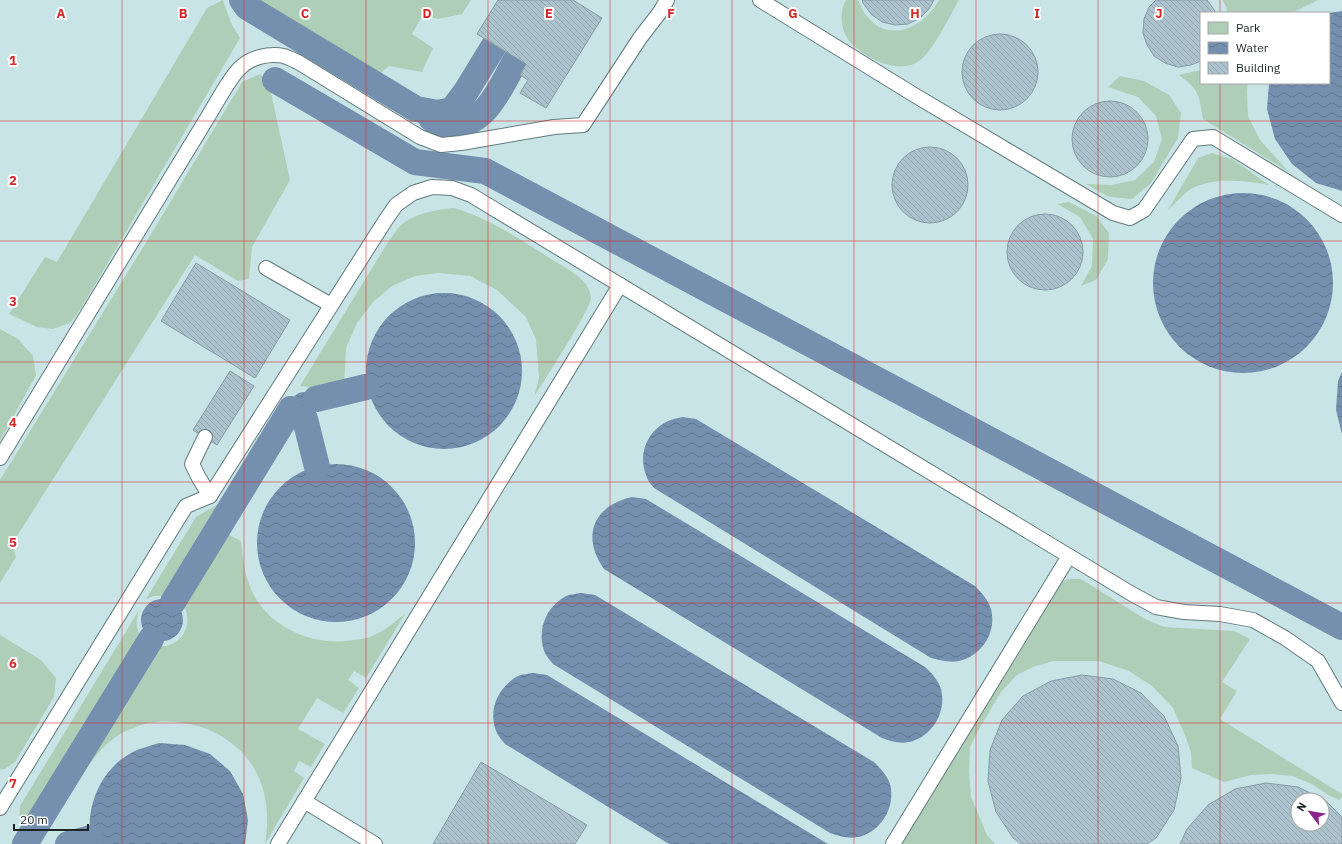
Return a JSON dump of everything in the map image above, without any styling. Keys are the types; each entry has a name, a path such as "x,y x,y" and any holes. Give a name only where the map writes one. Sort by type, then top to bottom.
{"lane":[{"path":"0,458 230,81 240,68 253,59 268,55 284,56 298,62 420,137 441,145 461,143 554,127 583,125 640,38 660,12 667,0"},
{"path":"760,0 916,96 1113,213 1130,218 1144,210 1193,139 1213,137 1342,215"},
{"path":"2,801 186,506 210,496 396,204 413,193 432,187 452,188 471,195 1132,594 1156,606 1184,612 1220,614 1253,620 1285,638 1318,661 1342,703"},
{"path":"266,268 331,305"},
{"path":"278,844 620,285"},
{"path":"204,437 192,464 198,478 210,496"},
{"path":"893,844 1069,556"},
{"path":"304,801 375,844"}],"green space":[{"path":"223,0 231,23 240,38 80,310 70,323 53,329 37,327 9,314 45,257 57,262 207,8"},
{"path":"258,0 471,0 462,14 438,19 423,15 412,34 433,48 422,72 389,66 380,74 262,4"},
{"path":"846,0 858,0 865,14 874,23 884,29 895,31 915,25 932,10 939,0 959,0 936,41 925,56 911,65 893,66 875,60 859,50 849,40 843,29 842,23 842,11"},
{"path":"1222,0 1318,0 1294,12 1227,12 1226,6"},
{"path":"1200,70 1200,84 1248,84 1248,116 1260,140 1289,172 1203,119 1197,93 1191,85 1179,75"},
{"path":"260,74 269,84 290,180 252,247 249,279 238,281 195,255 12,544 16,557 0,583 0,480 153,231 242,82"},
{"path":"1120,76 1144,81 1169,95 1181,113 1178,138 1151,183 1132,199 1109,197 1086,184 1111,185 1135,180 1154,162 1162,139 1156,116 1138,97 1108,87"},
{"path":"1212,153 1232,159 1269,185 1231,181 1211,182 1193,188 1183,195 1168,210 1198,158"},
{"path":"1069,202 1096,216 1109,233 1108,259 1096,280 1081,286 1092,266 1093,239 1080,217 1057,204"},
{"path":"454,208 469,213 513,235 568,269 586,284 590,292 591,297 584,315 534,397 539,378 536,340 526,317 497,290 470,276 438,273 415,276 392,286 373,302 357,323 346,348 344,388 319,394 310,388 300,386 388,242 399,227 404,222 417,216 433,211"},
{"path":"0,329 18,339 33,356 36,375 0,441"},
{"path":"259,436 268,442 170,596 154,596 146,599 196,517 220,503"},
{"path":"224,532 241,541 247,578 259,603 281,624 294,632 323,640 339,641 363,639 381,632 405,614 366,678 354,671 348,680 359,688 343,713 317,698 298,729 325,744 311,767 299,761 294,771 304,778 265,844 267,816 265,797 263,788 255,770 246,757 235,746 223,737 209,730 179,722 163,721 146,723 125,731 115,737 102,748 88,766 82,763 153,645 168,645 174,643 182,636 187,626 187,613 180,602"},
{"path":"1068,579 1081,579 1145,619 1165,627 1234,631 1250,639 1222,682 1237,691 1220,719 1342,794 1342,797 1339,800 1330,796 1330,792 1324,792 1312,784 1292,776 1271,774 1251,775 1224,782 1192,768 1191,752 1173,708 1152,686 1129,671 1099,661 1053,661 1033,667 1017,675 1001,692 970,747 969,772 971,797 987,835 995,844 901,844 1060,583"},
{"path":"139,610 137,627 144,641 25,833 20,820 20,806"},
{"path":"0,635 41,660 56,678 54,697 15,762 5,769 0,770"}],"water":[{"path":"1342,11 1342,191 1316,183 1292,164 1275,139 1267,109 1269,84 1330,84 1330,13"},
{"path":"1243,193 1261,195 1277,200 1293,208 1307,219 1318,233 1326,249 1331,265 1333,283 1331,301 1326,317 1318,333 1307,347 1293,358 1277,366 1261,371 1243,373 1225,371 1209,366 1193,358 1179,347 1168,333 1160,317 1155,301 1153,283 1155,265 1160,249 1168,233 1179,219 1193,208 1209,200 1225,195"},
{"path":"436,293 452,293 474,298 500,315 517,341 521,356 521,386 517,401 500,427 474,444 452,449 436,449 414,444 394,432 383,421 371,401 366,379 366,363 371,341 383,321 394,310 414,298"},
{"path":"1342,372 1342,434 1336,410 1338,381"},
{"path":"304,392 313,396 317,405 313,414 304,418 295,414 291,405 295,396"},
{"path":"683,417 696,419 975,586 991,609 992,626 986,642 975,654 959,661 955,662 931,658 654,488 647,479 644,467 643,459 646,444 661,425 670,420"},
{"path":"336,464 366,470 392,487 409,513 415,543 409,573 392,599 366,616 336,622 306,616 280,599 263,573 257,543 263,513 280,487 306,470"},
{"path":"632,497 646,499 925,667 938,683 941,689 942,698 940,715 931,729 925,735 906,743 882,738 604,569 597,557 593,545 592,534 595,524 600,515 608,507 619,501"},
{"path":"581,593 595,595 874,762 887,778 890,784 891,793 889,810 880,824 874,830 854,838 830,833 553,664 545,653 542,643 545,619 548,612 559,601 566,596"},
{"path":"158,599 166,599 174,602 180,608 183,620 180,632 174,638 166,641 158,641 150,638 144,632 141,624 141,616 144,608 150,602"},
{"path":"533,673 547,675 828,844 669,844 505,744 501,739 496,731 493,715 496,699 505,686 518,676"},
{"path":"159,743 185,745 210,754 230,771 243,794 248,820 245,844 93,844 90,824 91,813 96,793 101,783 107,774 122,759 139,749"}],"building":[{"path":"498,0 573,0 602,18 546,108 520,93 528,80 520,75 526,64 477,34"},
{"path":"862,0 934,0 929,9 920,18 908,24 895,25 882,22 871,14"},
{"path":"1156,0 1207,0 1215,12 1200,12 1200,61 1191,65 1178,67 1165,63 1154,56 1147,45 1143,33 1144,19 1149,7"},
{"path":"1000,34 1015,37 1027,45 1035,57 1038,72 1035,87 1027,99 1015,107 1000,110 985,107 973,99 965,87 962,72 965,57 973,45 985,37"},
{"path":"1110,101 1125,104 1137,112 1145,124 1148,139 1145,154 1137,166 1125,174 1110,177 1095,174 1083,166 1075,154 1072,139 1075,124 1083,112 1095,104"},
{"path":"930,147 945,150 957,158 965,170 968,185 965,200 957,212 945,220 930,223 915,220 903,212 895,200 892,185 895,170 903,158 915,150"},
{"path":"1045,214 1060,217 1072,225 1080,237 1083,252 1080,267 1072,279 1060,287 1045,290 1030,287 1018,279 1010,267 1007,252 1010,237 1018,225 1030,217"},
{"path":"196,263 290,320 255,378 161,321"},
{"path":"230,371 254,386 217,445 193,430"},
{"path":"1082,675 1113,679 1141,693 1164,716 1178,746 1181,778 1174,810 1156,838 1147,844 1021,844 1013,838 996,812 988,781 990,750 1002,720 1023,696 1051,681"},
{"path":"481,762 587,825 575,844 433,844"},
{"path":"1266,783 1298,787 1308,792 1290,792 1290,832 1330,832 1330,805 1342,817 1342,844 1180,844 1187,829 1208,805 1235,789"}],"waterway":[{"path":"242,0 247,7 416,109 438,113 452,110 465,93 495,44"},
{"path":"431,118 443,126 466,123 476,118 493,100 517,58"},
{"path":"275,80 415,162 485,171 1342,627"},
{"path":"316,399 366,387"},
{"path":"173,602 291,409"},
{"path":"305,419 317,467"},
{"path":"25,844 151,639"},
{"path":"68,844 91,838"}]}
